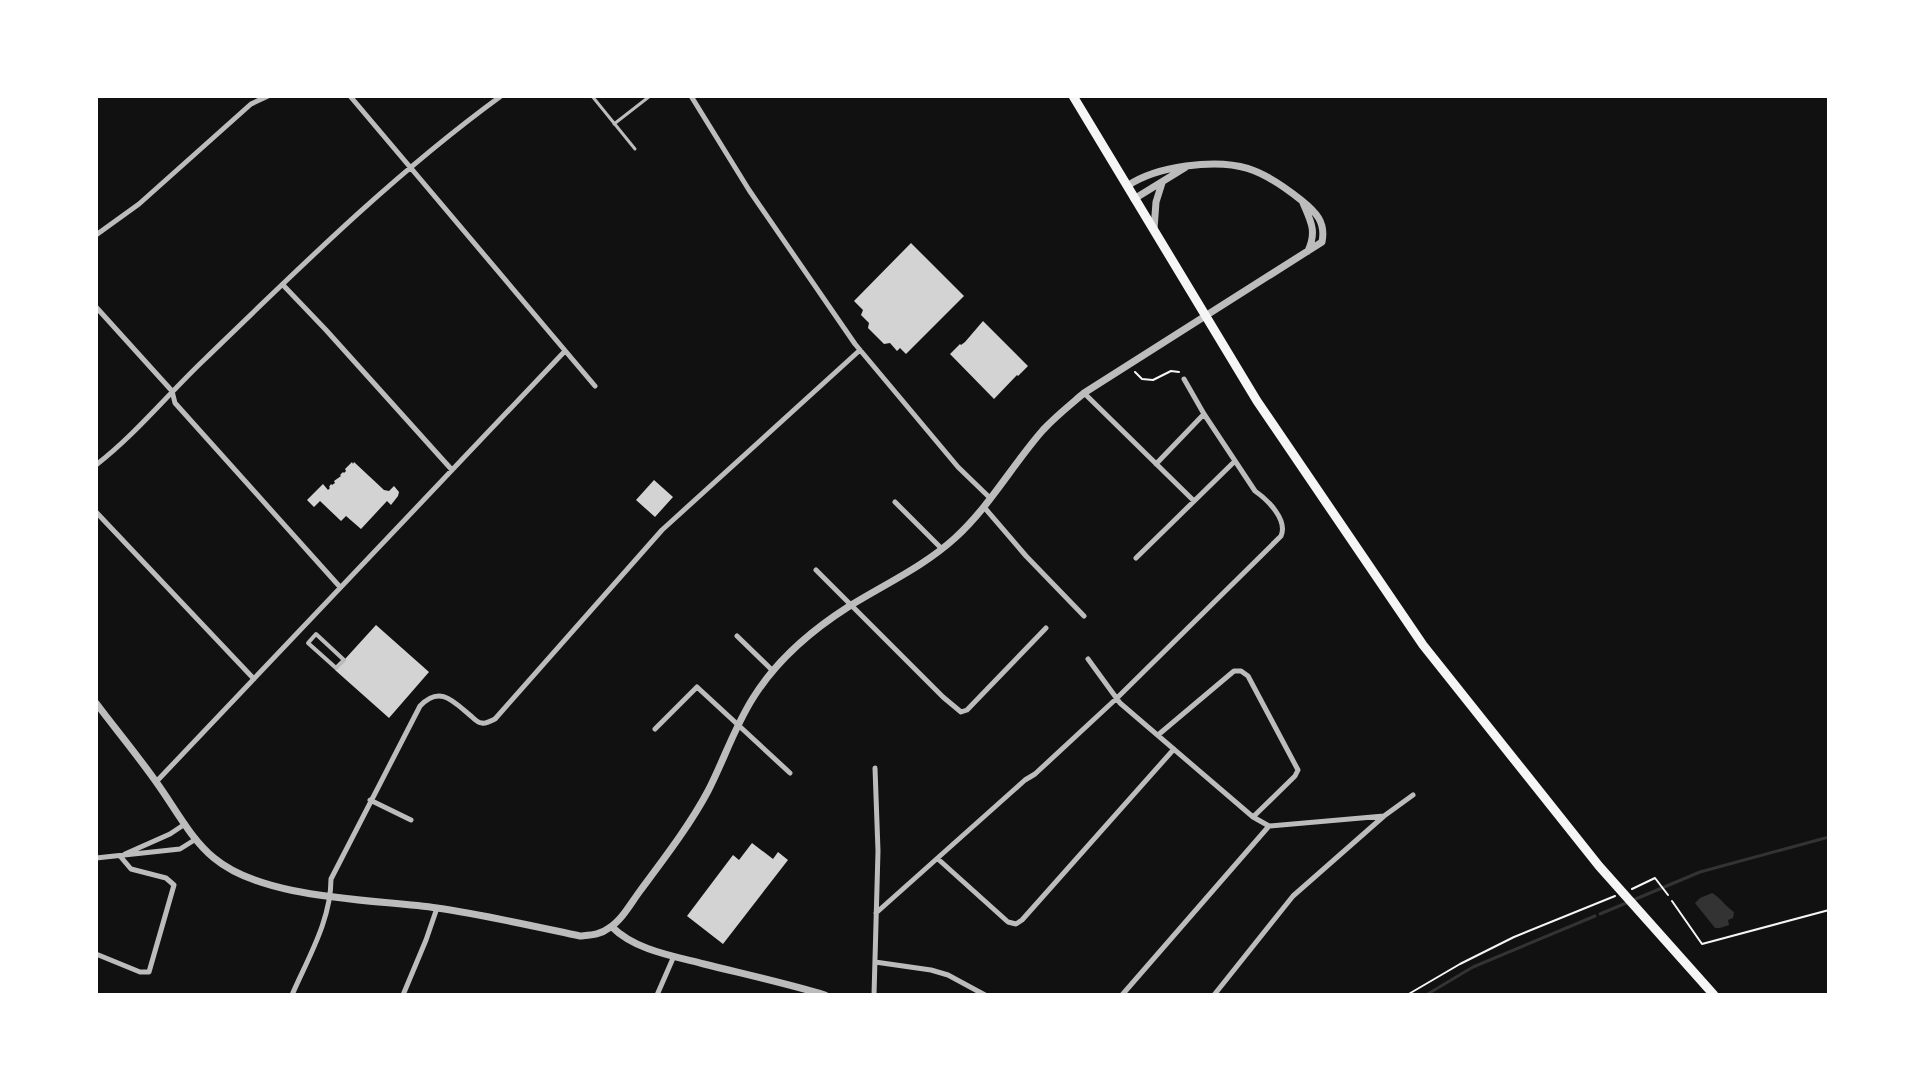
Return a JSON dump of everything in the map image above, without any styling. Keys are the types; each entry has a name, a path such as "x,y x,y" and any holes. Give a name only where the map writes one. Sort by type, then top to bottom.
{"main road":[{"path":"1073,96 1257,401 1404,619 1599,866 1714,995"}],"street":[{"path":"96,235 139,204 251,104 268,96"},
{"path":"350,96 595,386"},
{"path":"96,465 410,167 501,96"},
{"path":"691,96 749,190 860,350 958,467 990,498"},
{"path":"96,703 196,839 230,870 250,879 331,896 437,908 580,936 594,935 612,927 707,793 754,695 773,671 813,632 850,606 927,561 958,536 1042,432 1084,393 1322,242 1324,232 1321,219 1313,209 1277,182 1245,167 1200,163 1172,167 1142,177 1127,186"},
{"path":"1134,199 1187,166"},
{"path":"1154,232 1156,202 1163,182"},
{"path":"1302,201 1312,224 1314,239 1307,252"},
{"path":"283,285 452,470"},
{"path":"96,307 172,391 175,403 340,587"},
{"path":"292,995 327,915 331,879 420,706 428,697 441,695 451,699 479,723 485,724 495,719 662,530 860,350"},
{"path":"156,782 565,351"},
{"path":"876,913 1117,698 1284,531 1283,523 1266,498 1255,491 1184,379"},
{"path":"1084,393 1194,501"},
{"path":"1156,464 1204,414"},
{"path":"96,453 102,460"},
{"path":"1136,558 1235,461"},
{"path":"895,502 942,549"},
{"path":"984,507 1084,616"},
{"path":"96,512 254,679"},
{"path":"816,570 961,712 967,710 1046,628"},
{"path":"316,634 344,660 336,668 308,643 316,634"},
{"path":"737,636 773,671"},
{"path":"1088,659 1120,703 1253,817 1269,826 1384,816"},
{"path":"1158,735 1234,671 1248,676 1298,770 1253,817"},
{"path":"655,729 697,687 790,773"},
{"path":"938,859 1008,922 1016,924 1174,749"},
{"path":"874,995 878,851 875,768"},
{"path":"1214,995 1293,896 1384,816 1413,795"},
{"path":"370,800 411,820"},
{"path":"120,856 185,824"},
{"path":"1122,995 1269,826"},
{"path":"96,858 180,849 196,839"},
{"path":"96,954 140,972 149,972 174,885 166,878 131,869 120,856"},
{"path":"403,995 437,908"},
{"path":"612,927 640,945 674,956 825,995"},
{"path":"657,995 674,956"},
{"path":"875,962 948,975 985,995"}],"lane":[{"path":"592,96 635,149"},
{"path":"614,124 650,96"}],"path":[{"path":"1131,364 1142,379 1153,380 1171,371 1178,371 1184,379"},
{"path":"1631,889 1655,878 1668,895"},
{"path":"1407,995 1514,937 1618,895"},
{"path":"1672,901 1702,944 1829,910"}],"shaded area":[{"path":"1712,893 1734,912 1733,918 1728,920 1729,925 1715,928 1695,903"}],"building":[{"path":"911,243 964,296 906,354 900,348 897,351 890,343 884,344 868,328 869,323 861,315 863,310 854,301"},
{"path":"983,321 1028,366 994,399 950,354"},
{"path":"352,462 384,490 389,491 394,486 399,492 391,505 387,501 361,529 346,516 341,521 320,501 314,507 307,500 323,484 328,490"},
{"path":"654,480 673,497 655,517 636,500"},
{"path":"376,625 429,672 389,718 335,670"},
{"path":"752,843 773,859 778,852 788,860 723,944 687,916 733,855 739,860"}],"waterway":[{"path":"1600,914 1700,872 1829,837"},
{"path":"1426,995 1473,967 1595,916"}]}
